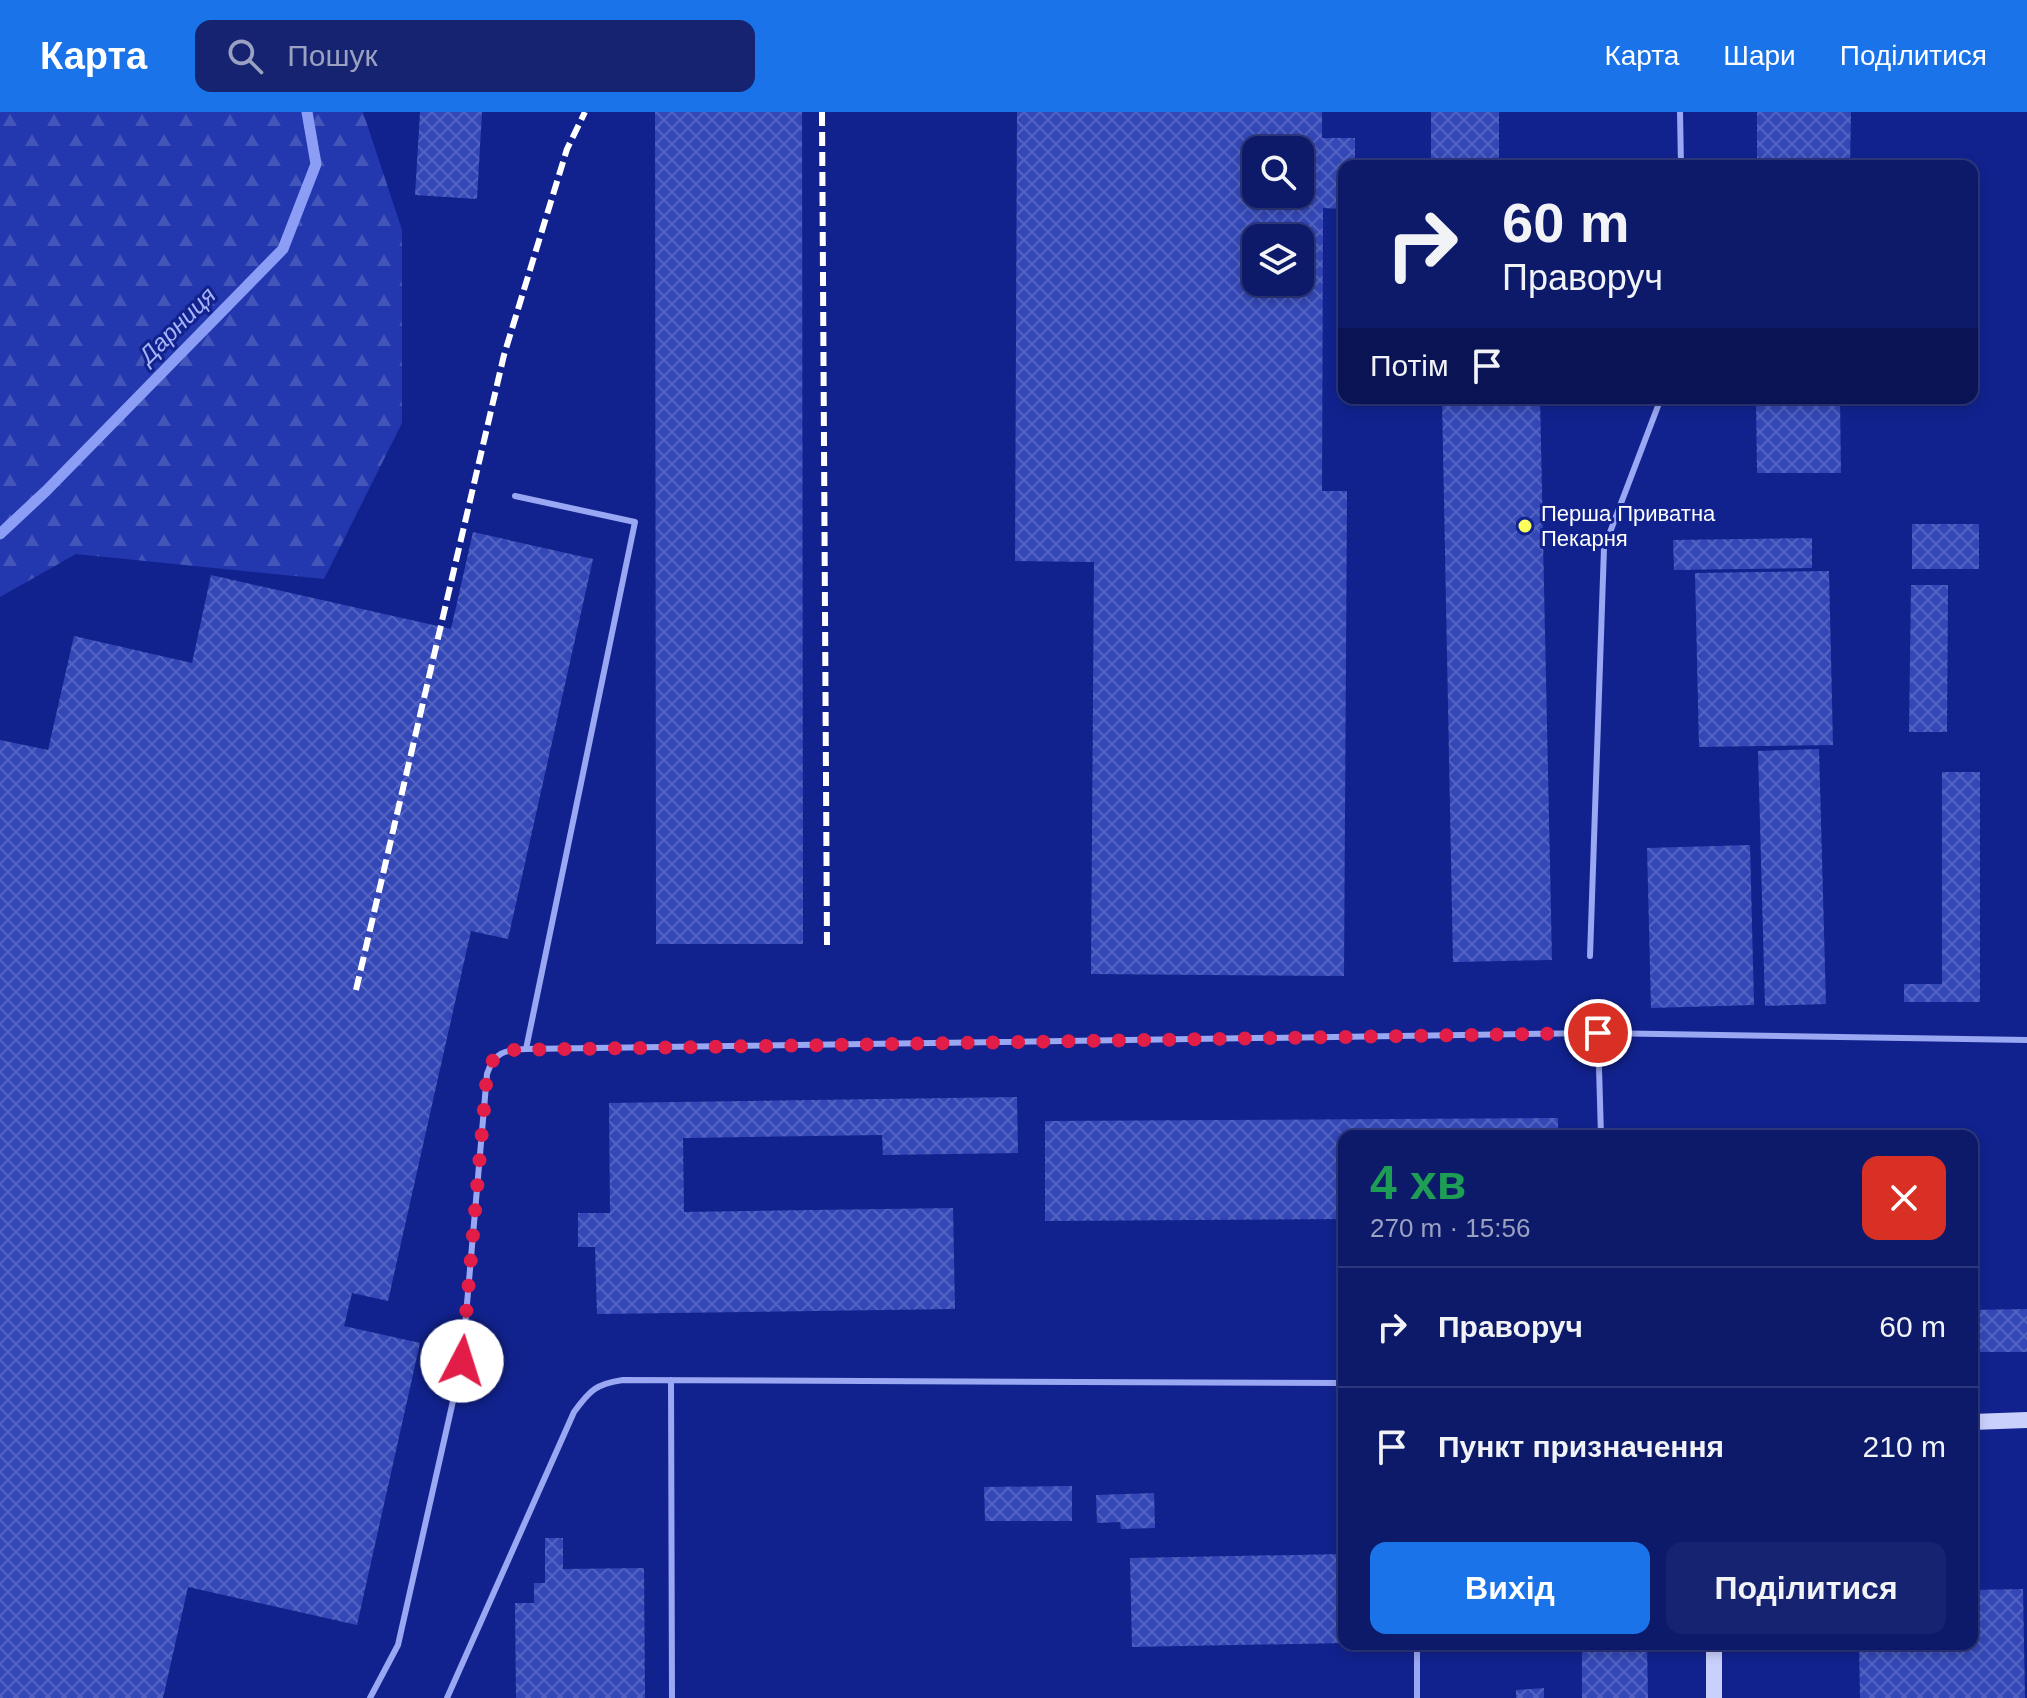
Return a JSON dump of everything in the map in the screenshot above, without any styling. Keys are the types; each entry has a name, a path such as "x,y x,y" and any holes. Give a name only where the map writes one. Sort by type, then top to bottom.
{"street":[{"path":"1978,1422 2027,1420"},
{"path":"1714,1650 1714,1698"}],"lane":[{"path":"1680,112 1681,160"},
{"path":"1590,956 1604,548 1659,404"},
{"path":"515,496 635,522 526,1049"},
{"path":"1598,1033 1601,1130"},
{"path":"370,1698 398,1645 462,1361 487,1074 491,1062 498,1054 508,1050 1598,1033 2027,1040"},
{"path":"447,1698 574,1412 601,1383 623,1380 1338,1383"},
{"path":"671,1380 672,1698"},
{"path":"1417,1650 1417,1698"}],"green space":[{"path":"0,112 363,112 402,230 402,423 324,579 76,554 0,597"}],"building":[{"path":"420,112 482,112 477,199 415,195"},
{"path":"655,112 802,112 803,944 656,944"},
{"path":"1017,112 1322,112 1322,138 1355,138 1355,160 1338,160 1338,209 1323,208 1322,491 1347,491 1344,976 1091,974 1094,562 1015,561"},
{"path":"1431,112 1499,112 1499,160 1431,160"},
{"path":"1757,112 1851,112 1850,160 1757,160"},
{"path":"1442,404 1540,404 1552,960 1453,962"},
{"path":"1756,404 1840,404 1841,473 1757,473"},
{"path":"1912,524 1979,524 1979,569 1912,569"},
{"path":"473,532 593,559 508,939 471,931 388,1301 352,1293 344,1326 420,1343 357,1625 188,1587 163,1698 0,1698 0,740 48,750 74,636 192,663 211,575 451,629"},
{"path":"1812,538 1812,568 1674,570 1673,540"},
{"path":"1829,571 1833,745 1699,747 1695,573"},
{"path":"1911,585 1948,585 1947,732 1909,732"},
{"path":"1819,749 1826,1004 1765,1006 1758,751"},
{"path":"1942,772 1980,772 1980,1002 1904,1002 1904,984 1942,984"},
{"path":"1750,845 1754,1005 1651,1008 1647,848"},
{"path":"1017,1097 1018,1153 883,1155 882,1135 683,1138 684,1212 953,1208 955,1309 597,1314 595,1247 578,1247 578,1213 610,1213 609,1103"},
{"path":"1558,1118 1558,1130 1338,1130 1338,1219 1045,1221 1045,1121"},
{"path":"2027,1309 2027,1352 1978,1352 1978,1310"},
{"path":"1072,1486 1072,1521 985,1521 984,1487"},
{"path":"1154,1493 1155,1528 1121,1529 1120,1522 1097,1523 1096,1495"},
{"path":"545,1538 563,1538 563,1569 644,1568 645,1698 516,1698 515,1603 534,1603 534,1583 545,1583"},
{"path":"1338,1554 1338,1643 1132,1647 1130,1558"},
{"path":"2023,1589 2025,1698 1860,1698 1859,1650 1978,1650 1978,1590"},
{"path":"1582,1650 1647,1650 1648,1698 1582,1698"},
{"path":"1544,1688 1544,1698 1516,1698 1516,1690"}],"waterway":[{"name":"Дарниця","path":"0,534 283,249 316,164 307,112"}],"railway":[{"path":"356,990 504,355 567,149 585,112"},
{"path":"822,112 827,945"}],"place":[{"name":"Перша Приватна Пекарня","path":"1525,526"}],"route":[{"path":"462,1361 487,1074 491,1062 498,1054 508,1050 1598,1033"}]}
